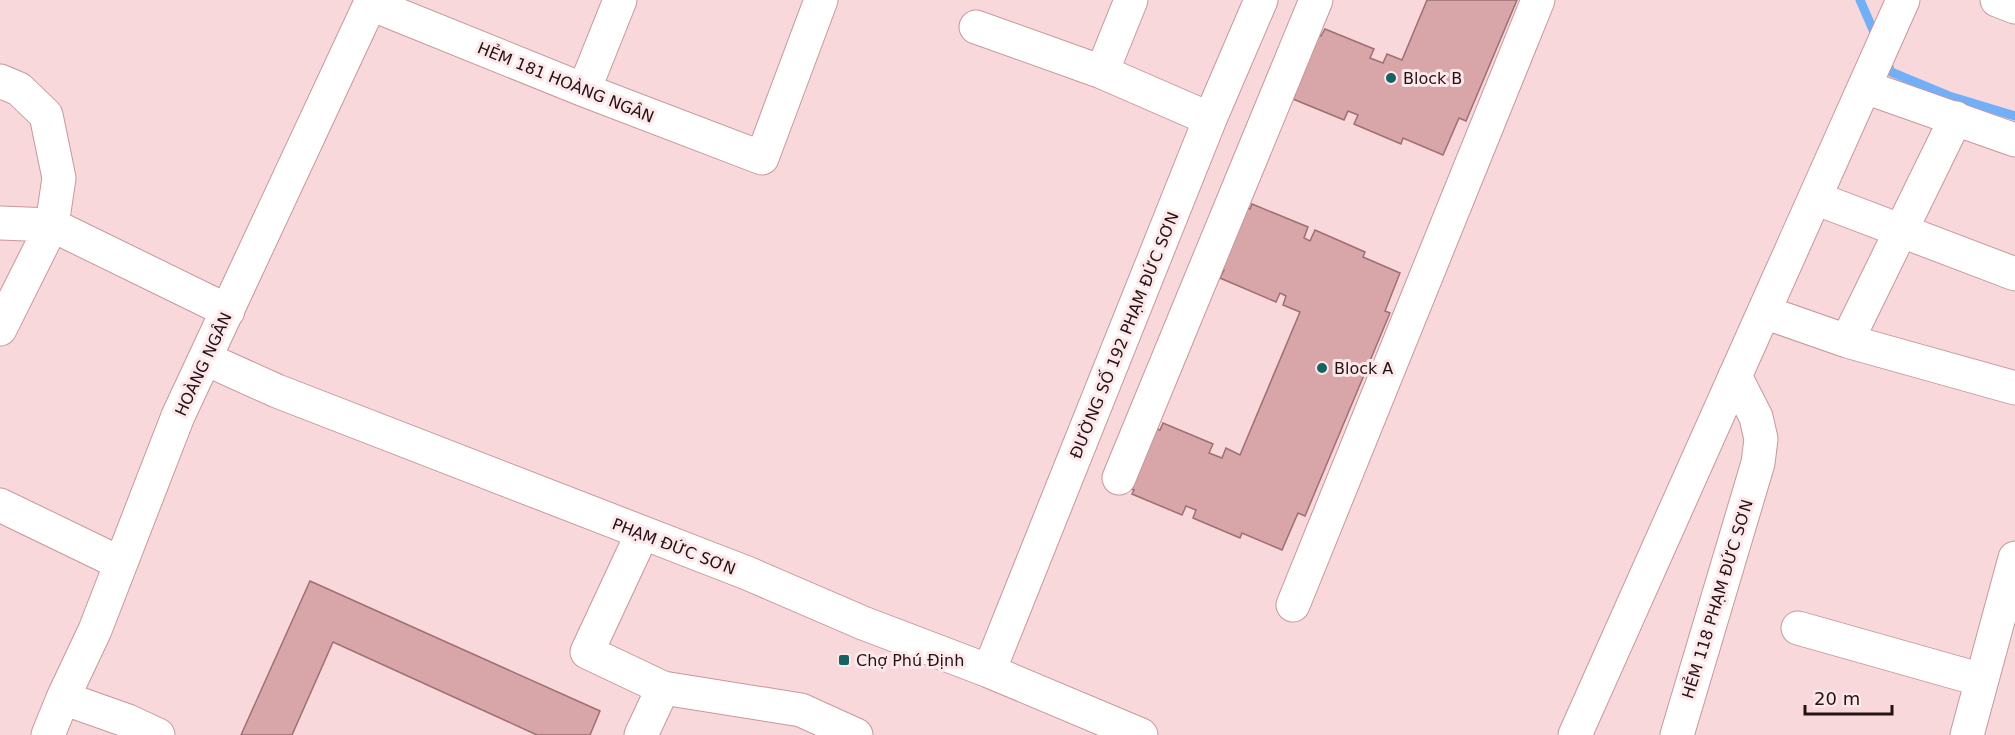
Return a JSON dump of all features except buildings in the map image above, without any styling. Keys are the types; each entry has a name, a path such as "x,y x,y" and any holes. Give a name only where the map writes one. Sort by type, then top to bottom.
{"street":[{"path":"584,90 620,0"},
{"name":"HẺM 181 HOÀNG NGÂN","path":"371,2 584,90 762,159 820,0"},
{"path":"1102,72 1131,0"},
{"name":"ĐƯỜNG SỐ 192 PHẠM ĐỨC SƠN","path":"989,671 1210,119 1261,0"},
{"path":"1119,478 1316,0"},
{"path":"1293,605 1538,0"},
{"path":"1575,735 1904,0"},
{"path":"1997,0 2015,7"},
{"name":"HOÀNG NGÂN","path":"48,735 95,630 178,416 371,2"},
{"path":"976,27 1102,72 1210,119"},
{"path":"0,81 19,88 45,115 59,178 52,225 0,329"},
{"path":"1865,87 2015,140"},
{"path":"1847,341 1956,118"},
{"path":"1815,198 2015,274"},
{"path":"0,223 52,225 228,311"},
{"path":"1764,312 1847,341 2015,388"},
{"name":"PHẠM ĐỨC SƠN","path":"206,360 277,391 747,573 1141,735"},
{"path":"1114,363 1164,367"},
{"path":"1114,363 1152,397"},
{"name":"HẺM 118 PHẠM ĐỨC SƠN","path":"1677,735 1758,463 1761,439 1756,417 1749,399 1735,376"},
{"path":"0,505 120,563"},
{"path":"642,534 587,652 663,688 801,710 856,735"},
{"path":"1967,735 2015,558"},
{"path":"1798,628 1982,680"},
{"path":"641,735 663,688"},
{"path":"63,698 128,721 158,735"}],"waterway":[{"path":"1860,0 1877,39"},
{"path":"1886,60 1891,72 1949,96 2015,116"}],"place":[{"name":"Block B","path":"1391,78"},
{"name":"Block A","path":"1322,368"},
{"name":"Chợ Phú Định","path":"844,660"}]}
